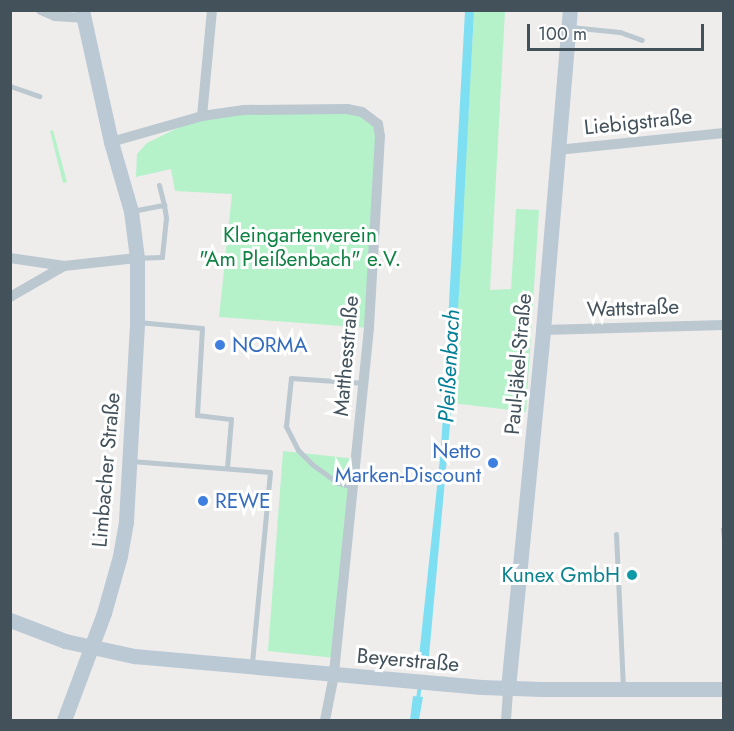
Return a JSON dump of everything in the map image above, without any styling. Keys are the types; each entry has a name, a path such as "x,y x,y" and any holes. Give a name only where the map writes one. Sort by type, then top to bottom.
{"street":[{"path":"41,10 55,15 82,14"},
{"path":"202,116 212,10"},
{"name":"Paul-Jäkel-Straße","path":"506,720 543,330 570,10"},
{"name":"Limbacher Straße","path":"64,720 92,647 120,556 142,322 131,212 111,142 82,14"},
{"name":"Matthesstraße","path":"111,142 202,116 243,110 340,109 362,112 378,124 378,168 364,383 334,675 326,720"},
{"name":"Liebigstraße","path":"558,150 723,133"},
{"path":"10,258 64,266 137,258"},
{"path":"10,297 64,266"},
{"name":"Wattstraße","path":"543,330 723,325"},
{"name":"Beyerstraße","path":"10,620 65,641 129,655 334,675 508,688 723,689"}],"lane":[{"path":"568,26 620,32 642,40"},
{"path":"10,86 39,96"},
{"path":"137,258 162,257 166,218 159,184"},
{"path":"131,212 164,206"},
{"path":"142,322 202,328 197,415 231,419 227,468"},
{"path":"354,487 327,476 298,450 286,426 291,378 364,383"},
{"path":"129,460 270,472 252,666"},
{"path":"723,529 723,539"},
{"path":"616,534 623,689"}],"green space":[{"path":"474,11 505,11 490,290 511,289 516,209 539,210 526,412 452,403"},
{"name":"Kleingartenverein \"Am Pleißenbach\" e.V.","path":"347,109 378,124 369,328 219,317 232,194 175,191 171,169 136,177 137,154 147,143 202,116"},
{"path":"53,130 67,182 63,183 50,131"},
{"path":"283,451 357,459 335,658 268,651"}],"water":[{"path":"465,11 474,11 461,261 452,403 428,667 418,666 441,449"},
{"path":"413,696 423,697 419,720 410,720"}],"waterway":[{"name":"Pleißenbach","path":"418,700 420,684"}],"place":[{"name":"NORMA","path":"220,345"},
{"name":"Netto Marken-Discount","path":"493,463"},
{"name":"REWE","path":"203,501"},
{"name":"Kunex GmbH","path":"632,575"}]}
